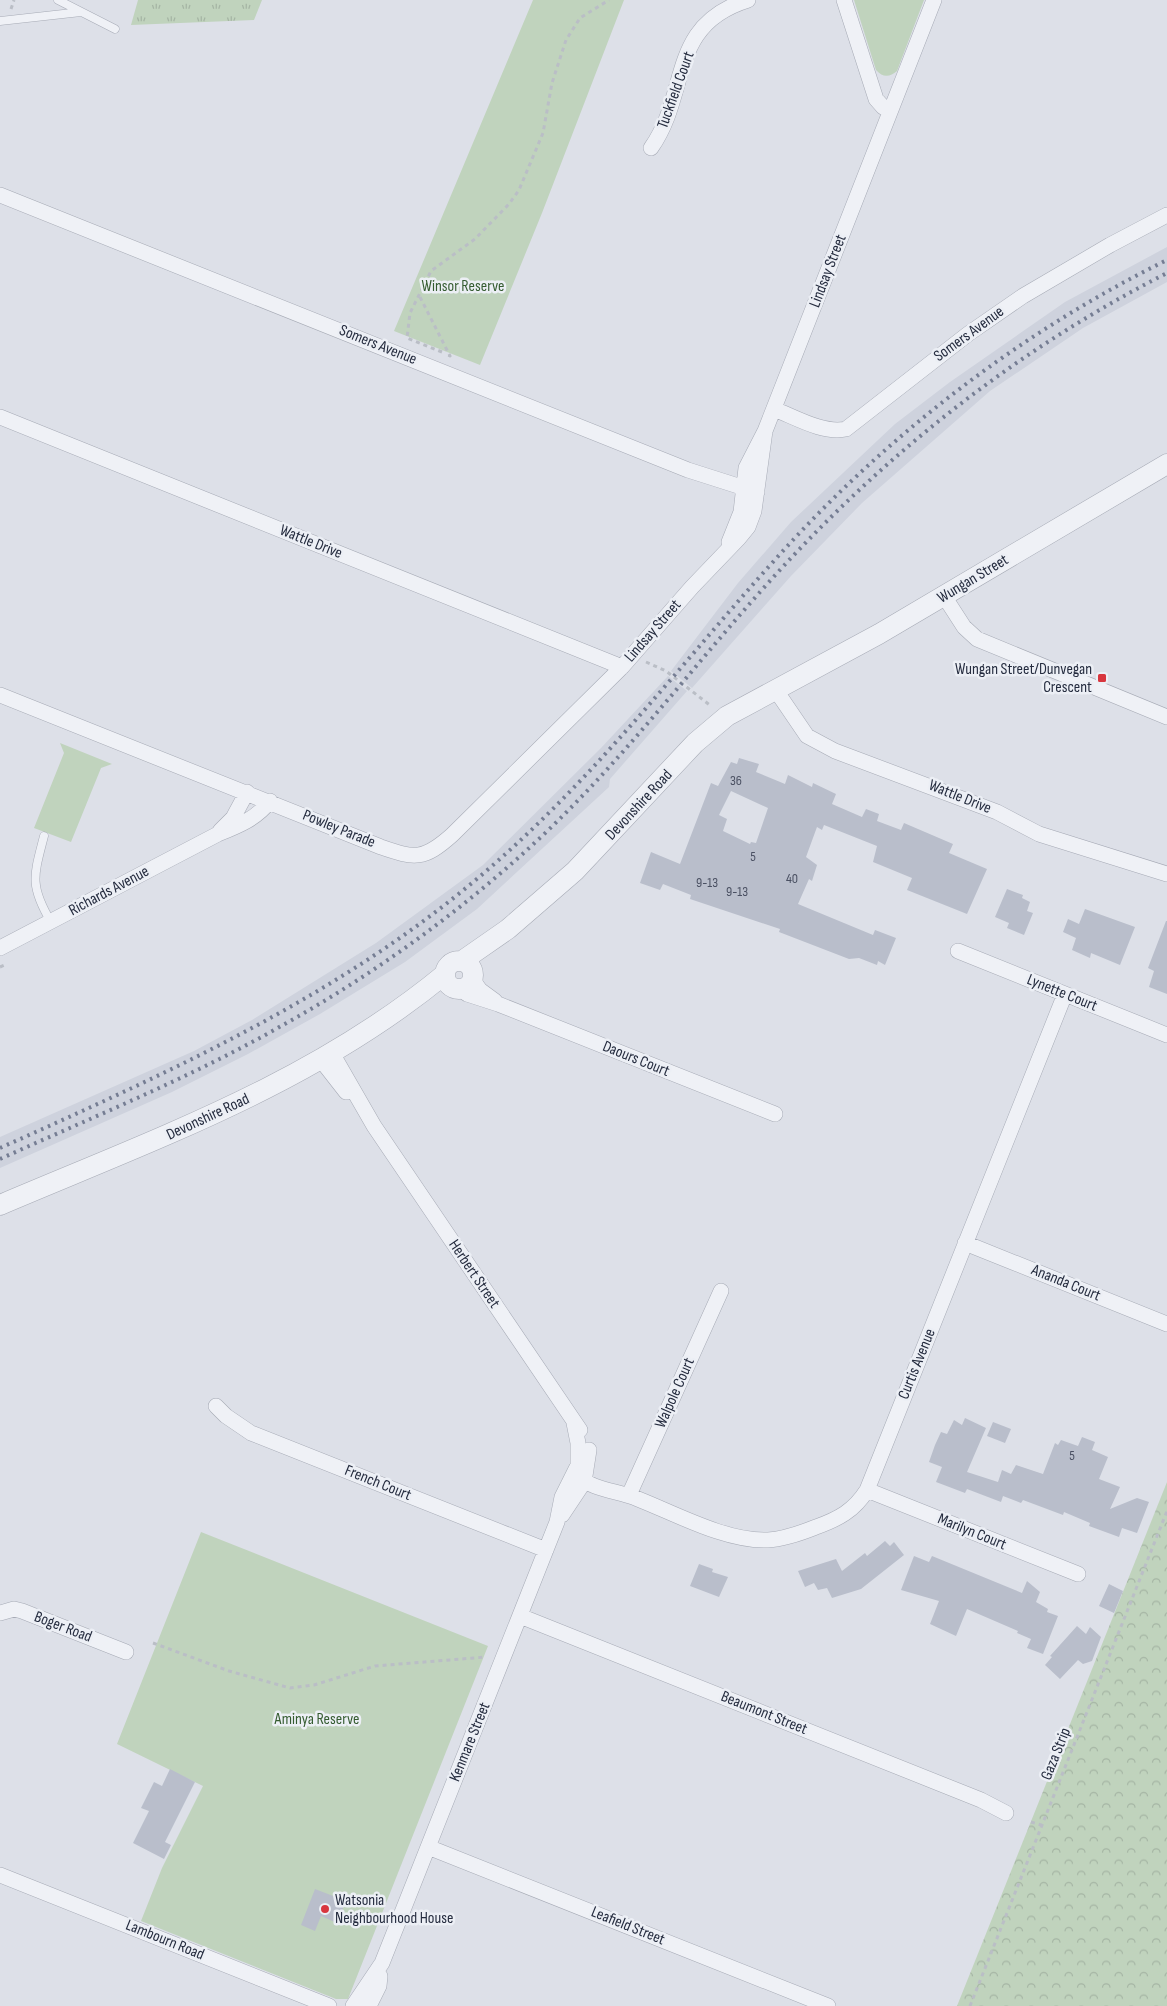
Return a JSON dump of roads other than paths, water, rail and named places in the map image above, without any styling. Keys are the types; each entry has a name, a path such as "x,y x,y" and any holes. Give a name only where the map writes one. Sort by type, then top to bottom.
{"street":[{"name":"Tuckfield Court","path":"651,148 661,134 683,64 695,38 705,24 719,11 748,0"},
{"path":"844,0 876,99 890,112"},
{"name":"Lindsay Street","path":"724,552 741,512 742,487 752,454 765,431 774,409 934,0"},
{"name":"Somers Avenue","path":"0,195 688,470 757,492"},
{"name":"Somers Avenue","path":"774,409 825,428 846,429 945,351 1022,296 1110,245 1167,216"},
{"name":"Wattle Drive","path":"0,417 622,667"},
{"name":"Lindsay Street","path":"622,667 748,527 754,511 765,431"},
{"name":"Wungan Street","path":"775,689 879,634 1167,464"},
{"path":"944,596 964,627 976,640 1167,717"},
{"name":"Powley Parade","path":"0,695 397,852 405,855 423,856 438,847 452,834 622,667"},
{"name":"Wattle Drive","path":"775,689 807,736 835,751 988,808 1039,834 1167,874"},
{"name":"Devonshire Road","path":"0,1204 189,1127 255,1095 326,1056 404,1007 461,978 508,929 575,871 650,794 695,743 727,716 775,689"},
{"name":"Richards Avenue","path":"218,834 233,818 247,792"},
{"name":"Richards Avenue","path":"0,948 218,834 246,823 263,810 270,801"},
{"name":"Lynette Court","path":"958,951 1167,1035"},
{"name":"Daours Court","path":"461,978 498,1004 775,1114"},
{"name":"Curtis Avenue","path":"582,1477 606,1491 629,1495 727,1534 752,1540 768,1540 799,1534 843,1516 860,1502 867,1490 1065,994"},
{"name":"Herbert Street","path":"326,1056 574,1423 582,1477"},
{"name":"Ananda Court","path":"965,1243 1167,1324"},
{"name":"Walpole Court","path":"629,1495 721,1291"},
{"name":"French Court","path":"216,1406 238,1425 251,1433 546,1550"},
{"name":"Kenmare Street","path":"353,2006 365,1991 382,1963 557,1522 562,1498 582,1477"},
{"name":"Marilyn Court","path":"867,1490 1078,1574"},
{"name":"Boger Road","path":"0,1613 14,1609 22,1611 126,1652"},
{"name":"Beaumont Street","path":"520,1616 981,1800 1006,1812"},
{"name":"Leafield Street","path":"428,1847 828,2006"},
{"name":"Lambourn Road","path":"0,1874 329,2006"},
{"name":"Kenmare Street","path":"369,2006 378,1986 382,1963"}],"lane":[{"path":"58,0 115,29"},
{"path":"0,21 81,12"},
{"path":"44,836 34,872 35,890 51,922"}],"railway":[{"path":"0,1148 132,1088 262,1022 325,986 386,947 445,905 501,858 578,783 651,703 793,540 876,458 967,383 1015,349 1115,287 1167,260"},
{"path":"0,1159 143,1095 249,1044 352,984 450,915 511,864 573,806 633,740 779,571 866,484 960,404 1009,368 1113,302 1167,273"}],"place":[{"name":"Wungan Street/Dunvegan Crescent","path":"1102,678"},
{"name":"Watsonia Neighbourhood House","path":"325,1909"}],"park label":[{"name":"Winsor Reserve","path":"463,286"},
{"name":"Aminya Reserve","path":"317,1719"}]}
